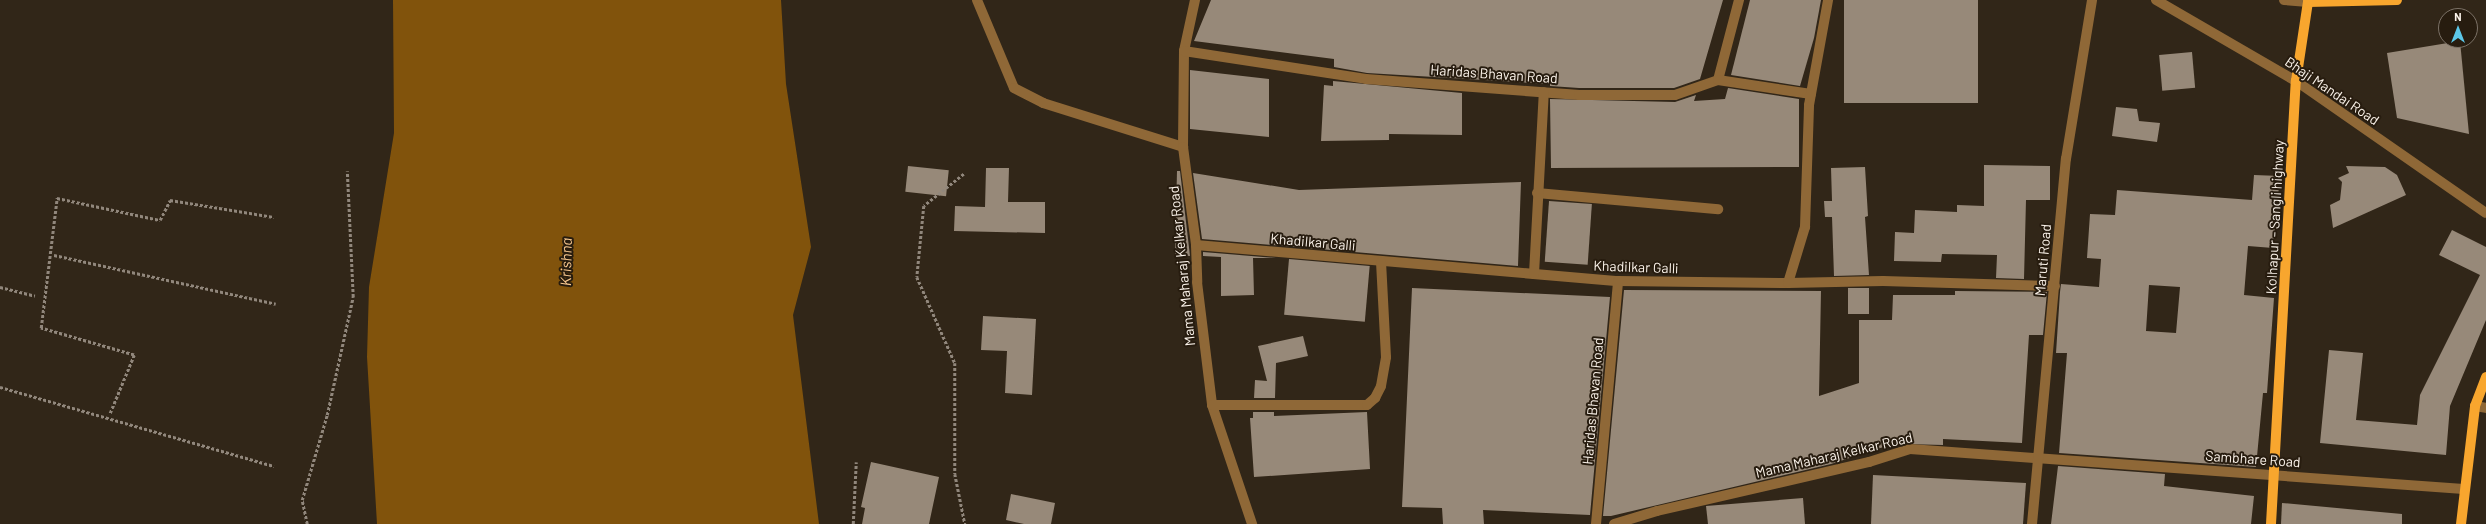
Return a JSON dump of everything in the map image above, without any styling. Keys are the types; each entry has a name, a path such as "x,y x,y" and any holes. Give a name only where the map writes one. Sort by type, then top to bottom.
{"main road":[{"path":"2308,2 2397,0"},
{"name":"Kolhapur - Sangli highway","path":"2272,524 2296,82 2308,2"},
{"path":"2461,524 2475,406 2486,377"}],"street":[{"path":"977,0 1014,88 1043,103 1183,147"},
{"name":"Mama Maharaj Kelkar Road","path":"1195,0 1184,51 1183,147 1196,245 1197,282 1212,405 1252,524"},
{"path":"1739,0 1718,80 1811,94"},
{"path":"1788,283 1805,227 1811,94 1828,0"},
{"name":"Maruti Road","path":"2032,524 2040,456 2066,159 2092,0"},
{"name":"Bhaji Mandai Road","path":"2156,0 2296,82 2486,213"},
{"path":"2284,0 2308,2"},
{"name":"Haridas Bhavan Road","path":"1184,51 1366,78 1544,92 1674,95 1718,80"},
{"path":"1534,274 1537,193 1544,92"},
{"path":"1537,193 1718,209"},
{"name":"Khadilkar Galli","path":"1196,245 1381,262 1618,281 1788,283 1883,281 2055,286"},
{"path":"1212,405 1367,405 1375,398 1381,386 1386,357 1381,262"},
{"name":"Haridas Bhavan Road","path":"1596,524 1618,281"},
{"path":"2475,406 2486,408"},
{"name":"Mama Maharaj Kelkar Road","path":"1614,524 1664,509 1869,462 1910,449 2040,456"},
{"name":"Sambhare Road","path":"2040,456 2464,489"}],"path":[{"path":"307,524 302,500 327,415 353,297 348,171"},
{"path":"964,174 924,206 917,277 955,363 955,474 964,524"},
{"path":"110,413 134,355 41,328 58,198 160,220 170,200 274,217"},
{"path":"54,255 276,304"},
{"path":"0,287 35,296"},
{"path":"0,387 274,466"},
{"path":"853,524 856,462"}],"water":[{"name":"Krishna","path":"393,0 781,0 786,84 811,247 793,315 819,524 377,524 367,357 369,287 394,133"}],"building":[{"path":"1211,0 1723,0 1700,79 1674,88 1579,88 1550,86 1550,84 1367,73 1334,67 1334,59 1194,41"},
{"path":"1750,0 1821,0 1814,38 1800,86 1731,75"},
{"path":"1844,0 1978,0 1978,103 1844,103"},
{"path":"2438,45 2438,48 2461,48 2469,134 2397,118 2387,53"},
{"path":"2192,52 2195,88 2162,91 2159,55"},
{"path":"1190,70 1269,79 1269,137 1190,129"},
{"path":"1333,81 1462,93 1462,135 1389,134 1389,140 1321,141 1324,85 1333,86"},
{"path":"1728,88 1799,99 1799,167 1551,168 1550,99 1675,102 1696,95 1694,101 1725,99"},
{"path":"2116,107 2137,109 2139,121 2160,123 2157,142 2112,136"},
{"path":"1984,165 2050,166 2050,200 2026,200 2024,279 1996,278 1997,255 1942,254 1941,262 1894,261 1895,232 1914,233 1915,210 1957,212 1957,205 1984,206"},
{"path":"908,166 949,170 946,196 905,192"},
{"path":"2346,166 2385,167 2397,175 2406,195 2333,228 2330,205 2340,200 2342,182 2338,178 2349,173"},
{"path":"1865,167 1868,216 1865,217 1869,275 1834,276 1832,217 1825,217 1824,201 1832,201 1831,168"},
{"path":"986,168 1009,168 1008,202 1045,202 1045,233 954,231 955,206 985,207"},
{"path":"1177,171 1180,171 1190,256 1175,255"},
{"path":"1193,173 1299,190 1521,182 1518,266 1202,239"},
{"path":"2254,175 2280,176 2273,248 2248,246 2244,295 2274,298 2267,393 2263,393 2256,467 2059,453 2067,353 2056,353 2061,284 2099,287 2101,259 2087,258 2090,214 2115,215 2117,190 2252,200","holes":["2149,285 2180,287 2176,333 2146,331"]},
{"path":"1549,201 1592,204 1588,265 1545,262"},
{"path":"2452,230 2486,247 2486,320 2450,406 2446,455 2320,443 2329,350 2363,353 2356,420 2417,425 2420,395 2480,275 2439,255"},
{"path":"1203,252 1276,258 1253,258 1254,295 1221,296 1221,257 1203,256"},
{"path":"1289,259 1370,266 1365,322 1284,315"},
{"path":"1412,288 1610,297 1590,515 1483,510 1484,524 1443,524 1442,508 1402,507"},
{"path":"1848,288 1869,288 1869,314 1848,314"},
{"path":"1624,290 1821,291 1819,396 1859,383 1859,320 1892,320 1893,295 1955,295 1955,291 2047,292 2043,335 2029,335 2022,443 1943,439 1943,445 1905,444 1905,440 1831,464 1611,516 1603,516"},
{"path":"983,316 1036,319 1032,395 1005,393 1007,351 981,350"},
{"path":"1303,336 1308,356 1276,363 1275,398 1254,398 1255,380 1267,381 1258,346"},
{"path":"1253,412 1274,412 1274,416 1367,412 1370,469 1254,477 1250,418 1253,418"},
{"path":"871,462 939,477 929,524 862,524 865,508 861,507"},
{"path":"2058,466 2165,474 2164,486 2254,496 2251,524 2051,524"},
{"path":"1873,475 2026,483 2023,524 1871,524"},
{"path":"1011,494 1055,503 1051,524 1024,524 1006,520"},
{"path":"1803,498 1805,524 1708,524 1706,506"},
{"path":"2282,503 2402,514 2402,524 2281,524"}]}
